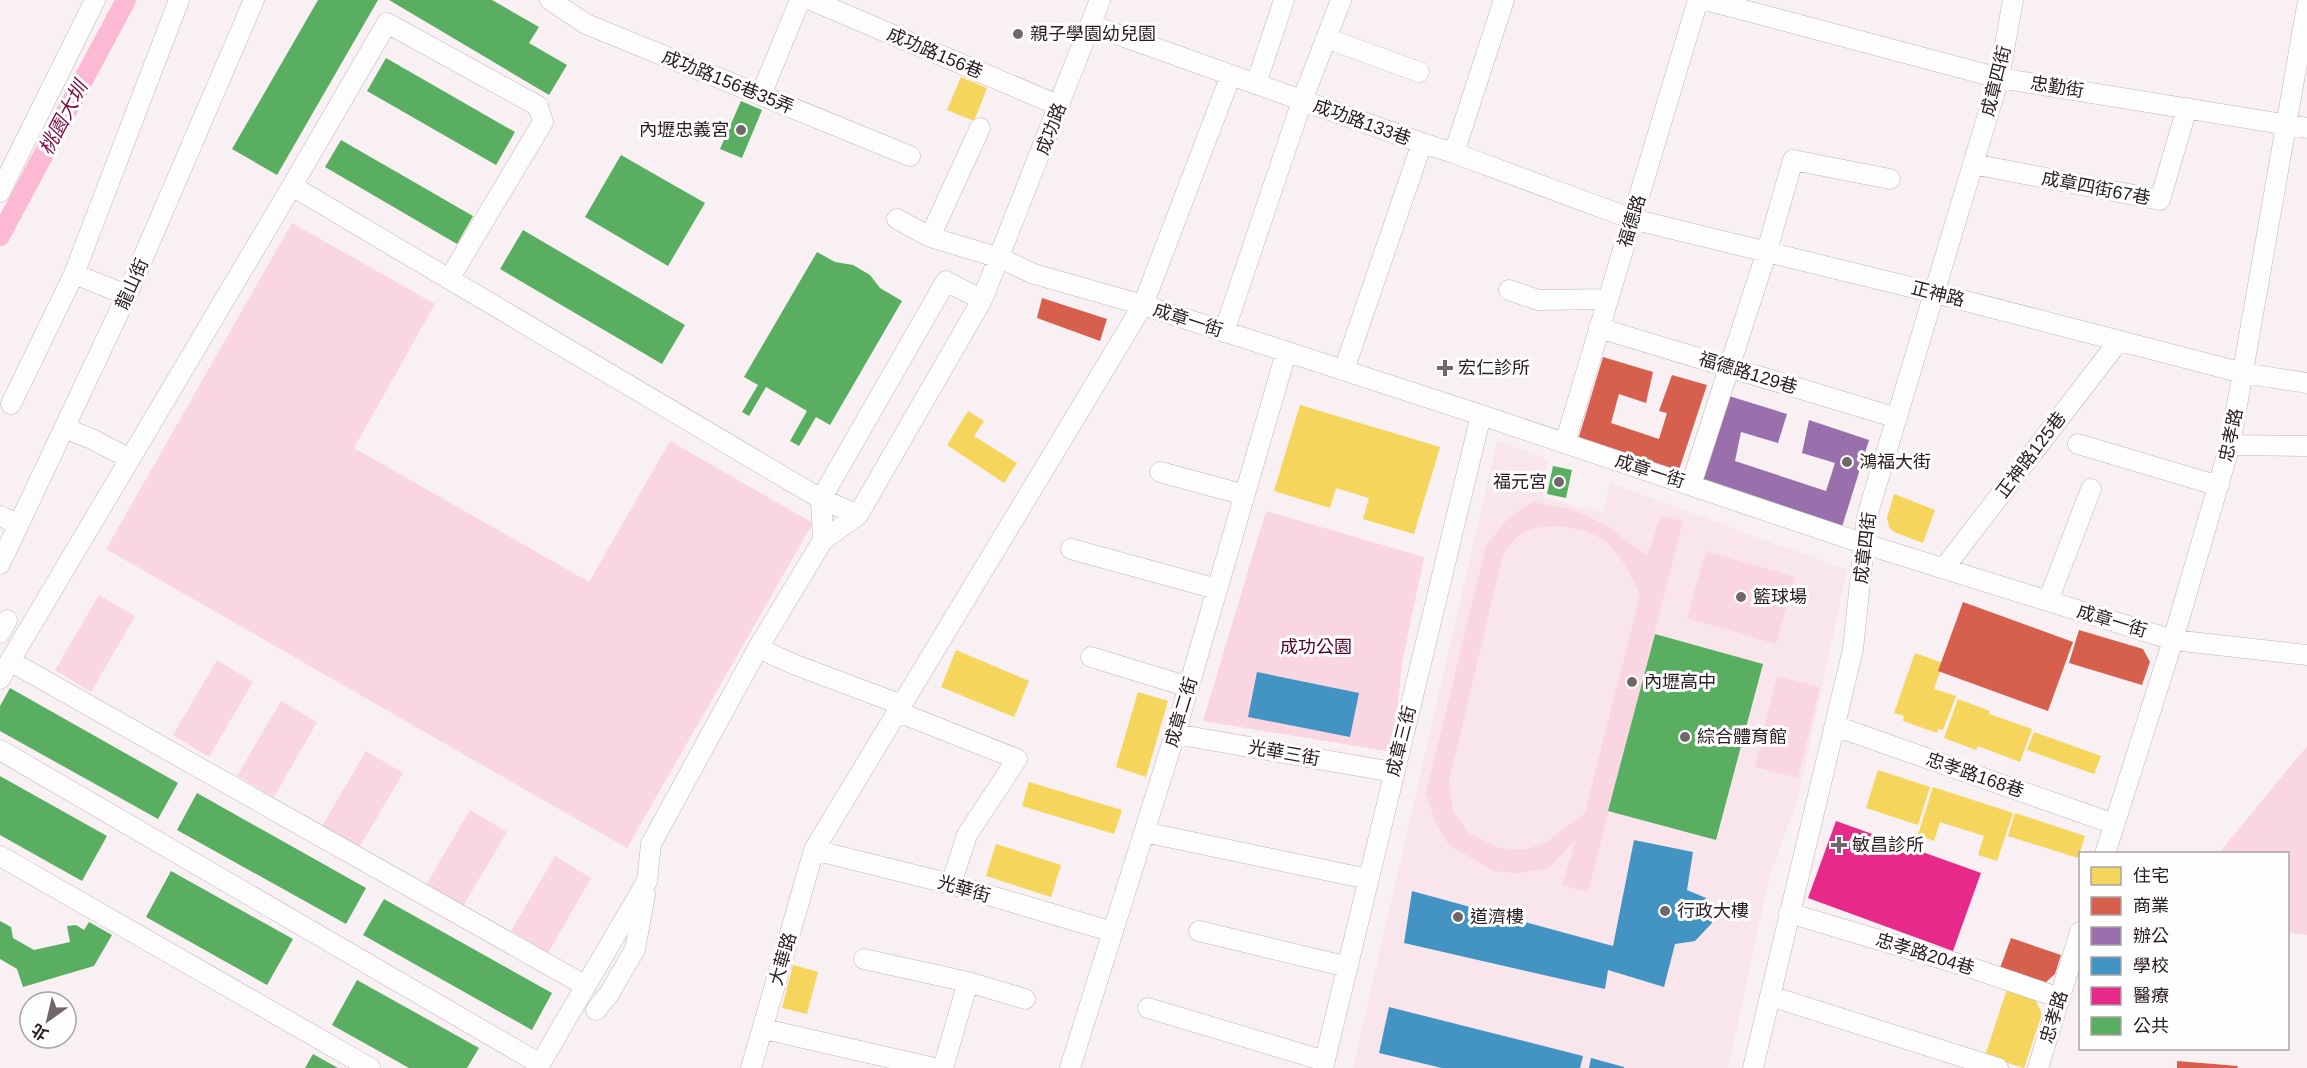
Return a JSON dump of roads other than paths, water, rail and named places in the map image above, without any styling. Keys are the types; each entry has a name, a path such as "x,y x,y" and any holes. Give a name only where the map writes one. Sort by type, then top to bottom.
{"street":[{"path":"0,192 95,0"},
{"path":"12,404 74,274 178,0"},
{"name":"龍山街","path":"0,564 127,296 254,0"},
{"name":"成功路156巷35弄","path":"550,0 586,24 910,156"},
{"path":"761,95 800,0"},
{"name":"成功路156巷","path":"811,0 1060,106"},
{"name":"成功路","path":"858,515 982,300 1100,0"},
{"path":"1256,84 1284,0"},
{"path":"1224,332 1302,101 1341,0"},
{"name":"福德路","path":"1565,443 1698,0"},
{"name":"忠勤街","path":"1706,0 1999,78 2307,128"},
{"name":"成章四街","path":"1753,1068 1853,649 1867,516 1999,78 2013,0"},
{"path":"1454,153 1502,1"},
{"name":"忠孝路","path":"2106,852 2173,640 2230,445 2307,6"},
{"path":"0,680 387,23 538,106 543,122 449,279"},
{"name":"成功路133巷","path":"1091,25 1422,144 1454,153 1632,219"},
{"path":"1326,38 1419,72"},
{"name":"大華路","path":"751,1068 814,850 1143,306 1231,75"},
{"name":"成章四街67巷","path":"1974,164 2160,200 2187,108"},
{"path":"930,237 980,128"},
{"path":"1344,370 1422,144"},
{"path":"1691,485 1766,254 1793,160 1890,179"},
{"path":"292,186 821,499 858,515"},
{"name":"成章一街","path":"897,219 930,237 1000,258 1034,274 1344,370 1865,544 2173,640 2307,655"},
{"name":"正神路","path":"1632,219 1766,254 1935,293 2243,373 2307,382"},
{"path":"74,274 127,296"},
{"path":"823,540 821,499 946,281 982,300"},
{"path":"1509,290 1538,300 1608,299"},
{"name":"福德路129巷","path":"1599,328 1897,418"},
{"name":"正神路125巷","path":"1944,568 2118,342"},
{"name":"成章二街","path":"1070,1068 1175,734 1286,353"},
{"name":"成章三街","path":"1324,1065 1481,415"},
{"path":"64,428 92,439 130,459"},
{"path":"2078,444 2218,486"},
{"path":"2230,445 2307,446"},
{"path":"1160,472 1245,495"},
{"path":"2048,601 2091,489"},
{"path":"596,1010 609,994 634,949 647,881 651,844 758,648 823,540 858,515"},
{"path":"0,516 18,524"},
{"path":"1071,549 1217,589"},
{"path":"758,648 1017,759 967,835 951,884"},
{"path":"1091,657 1189,687"},
{"path":"10,661 586,986"},
{"name":"忠孝路168巷","path":"1836,726 2114,824"},
{"name":"光華三街","path":"1175,734 1393,772"},
{"path":"0,750 539,1066 647,881"},
{"path":"1144,832 1368,879"},
{"name":"光華街","path":"814,850 951,884 1113,932"},
{"path":"0,856 370,1068"},
{"name":"忠孝路204巷","path":"1790,913 1969,967 2060,998"},
{"path":"1199,931 1348,967"},
{"name":"忠孝路","path":"2038,1068 2079,935"},
{"path":"864,958 968,982 1025,999"},
{"path":"943,1068 968,982"},
{"path":"1770,996 1998,1068"},
{"path":"1148,1008 1324,1065"},
{"path":"764,1029 934,1068"}],"waterway":[{"name":"桃園大圳","path":"0,236 126,0"}],"place":[{"name":"親子學園幼兒園","path":"1018,34"},
{"name":"內壢忠義宮","path":"741,130"},
{"name":"宏仁診所","path":"1445,368"},
{"name":"鴻福大街","path":"1847,462"},
{"name":"福元宮","path":"1559,482"},
{"name":"籃球場","path":"1741,597"},
{"name":"內壢高中","path":"1632,682"},
{"name":"綜合體育館","path":"1685,737"},
{"name":"敏昌診所","path":"1839,845"},
{"name":"行政大樓","path":"1665,911"},
{"name":"道濟樓","path":"1458,917"}],"park label":[{"name":"成功公園","path":"1316,647"}]}
